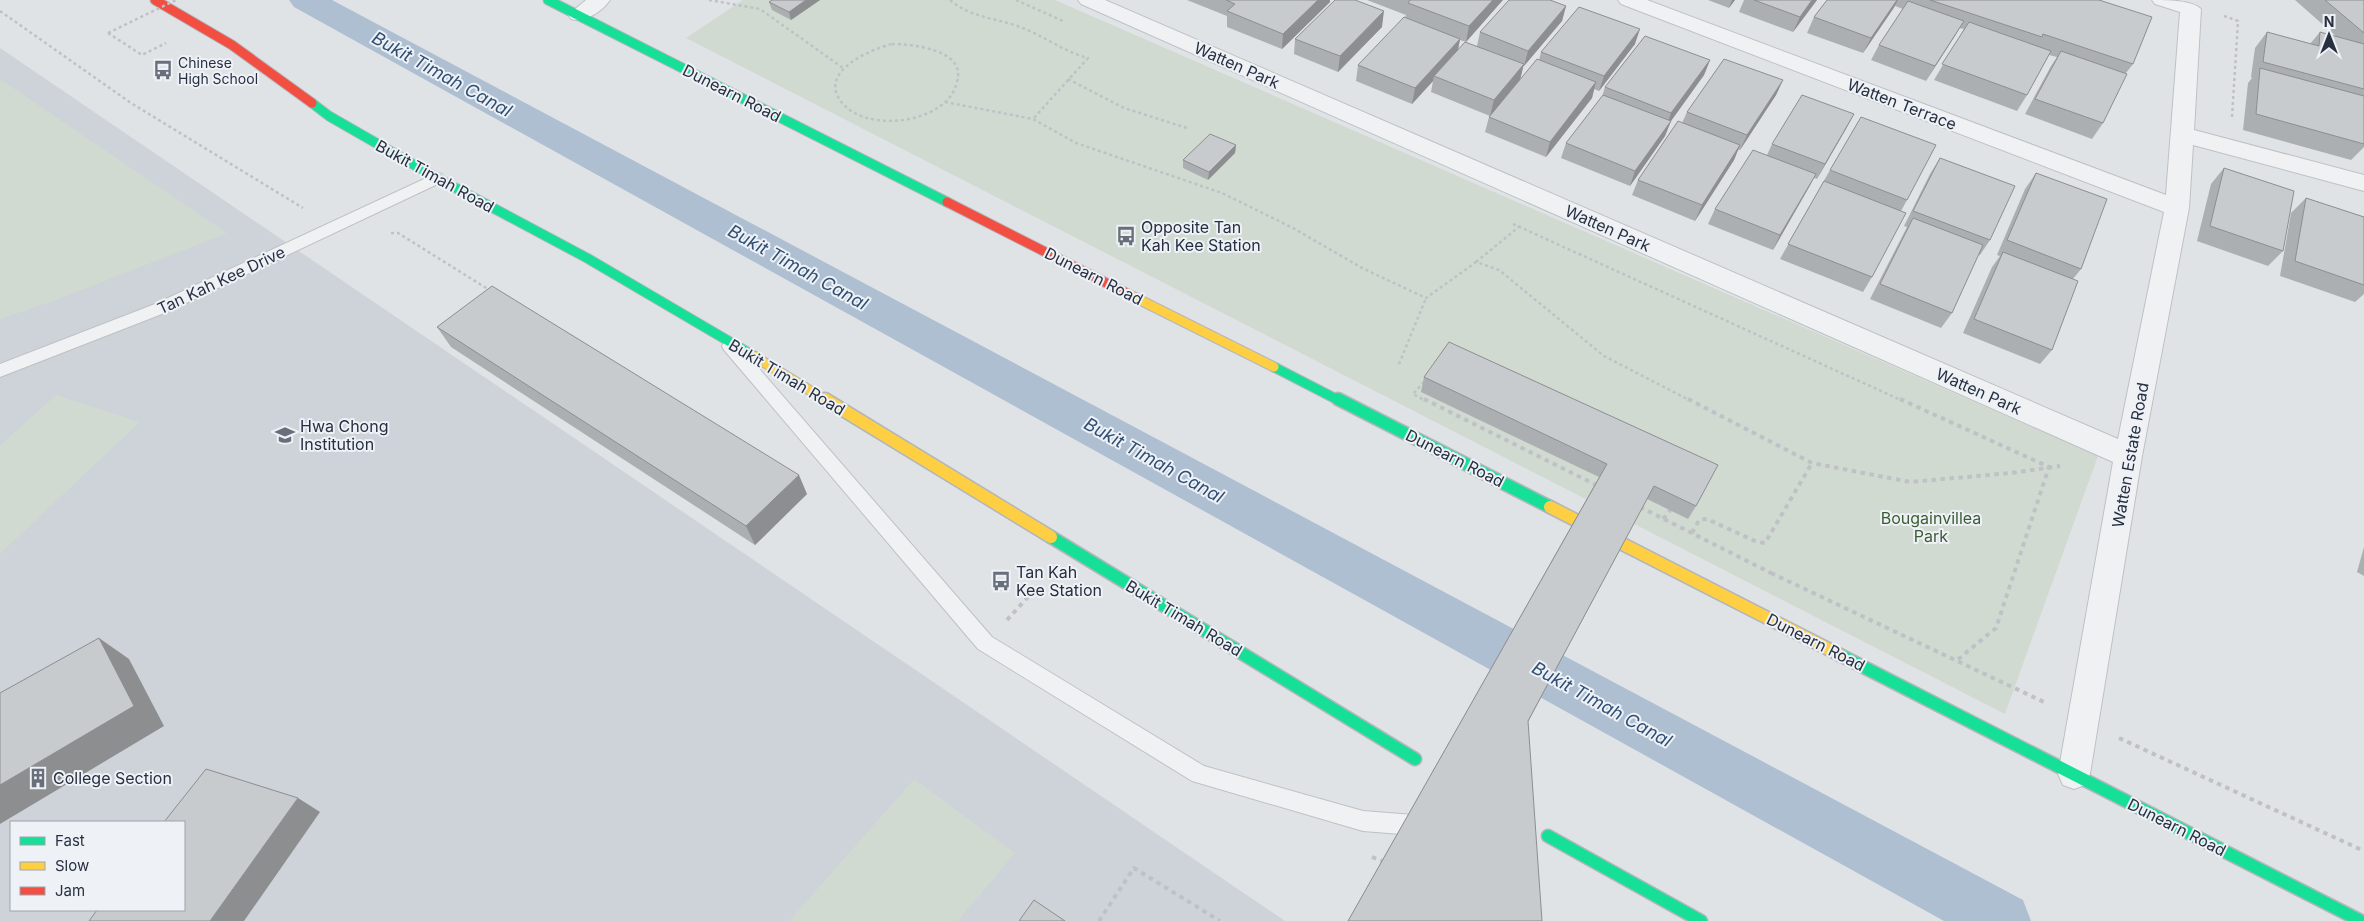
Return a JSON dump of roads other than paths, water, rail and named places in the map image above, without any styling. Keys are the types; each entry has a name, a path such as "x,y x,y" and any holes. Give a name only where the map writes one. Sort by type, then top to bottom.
{"highway":[{"name":"Bukit Timah Road","path":"155,0 232,45 329,116 437,178 587,258 722,337 1416,760"},
{"name":"Dunearn Road","path":"548,0 1763,614 2361,921"},
{"path":"1548,836 1701,921"}],"street":[{"path":"578,14 600,0"},
{"name":"Watten Park","path":"1088,0 2128,456"},
{"name":"Watten Terrace","path":"1628,0 2177,208"},
{"path":"2162,0 2186,4"},
{"name":"Watten Estate Road","path":"2074,774 2128,456 2177,208 2183,135 2186,4"},
{"path":"2183,135 2364,183"}],"lane":[{"name":"Tan Kah Kee Drive","path":"0,371 161,308 437,178"},
{"path":"722,337 985,643 1199,774 1363,821 1441,827"},
{"path":"1529,834 1548,836"}],"waterway":[{"name":"Bukit Timah Canal","path":"306,0 2002,921"}],"place":[{"name":"Chinese High School","path":"163,70"},
{"name":"Opposite Tan Kah Kee Station","path":"1126,236"},
{"name":"Hwa Chong Institution","path":"285,435"},
{"name":"Tan Kah Kee Station","path":"1001,581"},
{"name":"College Section","path":"38,778"}],"park label":[{"name":"Bougainvillea Park","path":"1931,527"}]}
